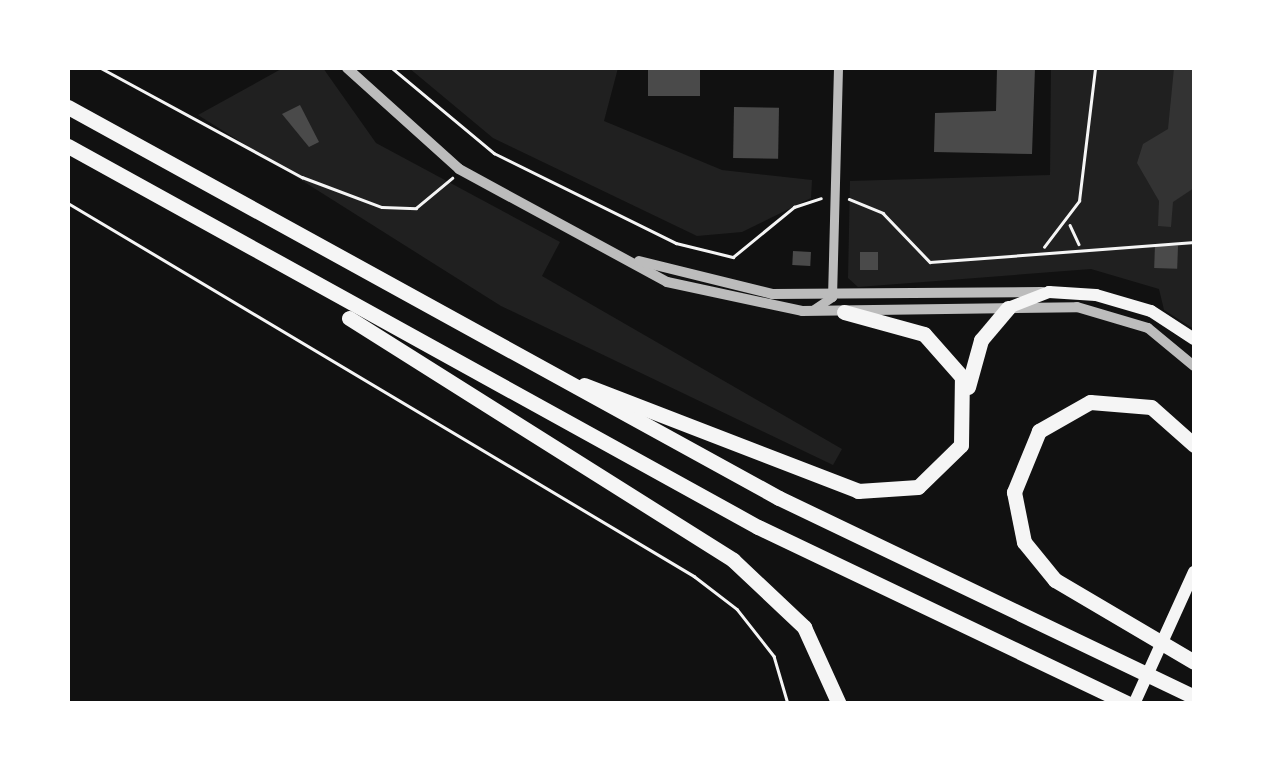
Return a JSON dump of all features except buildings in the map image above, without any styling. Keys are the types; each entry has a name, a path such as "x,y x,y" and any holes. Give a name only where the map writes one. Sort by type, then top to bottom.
{"highway":[{"path":"68,107 511,356 914,565 1194,697"},
{"path":"68,146 306,285 875,587 1132,704"},
{"path":"306,285 410,364 733,560 804,628 839,704"},
{"path":"511,356 883,495 918,487 947,466 964,436 968,394 981,340 1008,308"},
{"path":"844,312 933,339 968,394"},
{"path":"1194,446 1151,407 1090,402 1033,438 1014,492 1020,532 1042,568 1194,662"}],"main road":[{"path":"1008,308 1049,292 1151,310 1194,339"},
{"path":"1132,704 1194,572"}],"street":[{"path":"346,68 459,169 614,253 723,301 802,311 1008,308 1116,314 1194,366"},
{"path":"832,297 838,68"},
{"path":"614,253 735,289 832,297 1049,292"},
{"path":"802,311 832,297"}],"path":[{"path":"101,68 302,177 382,207 426,204 459,169"},
{"path":"392,68 494,154 676,242 733,257 794,206 836,198 883,213 930,262 1080,245 1194,242"},
{"path":"1080,245 1070,223 1095,68"},
{"path":"68,202 694,576 738,609 774,656 788,704"},
{"path":"1041,249 1070,223"}],"shaded area":[{"path":"283,68 323,68 376,143 560,242 542,276 842,449 833,465 501,306 198,115"},
{"path":"409,68 618,68 604,121 722,170 812,180 811,198 742,232 697,236 493,138"},
{"path":"1051,68 1194,68 1194,329 1164,310 1159,289 1091,269 858,287 848,278 850,181 1050,175"},
{"path":"1174,68 1194,68 1194,188 1173,202 1171,227 1158,226 1159,201 1137,163 1143,144 1168,129"}]}
